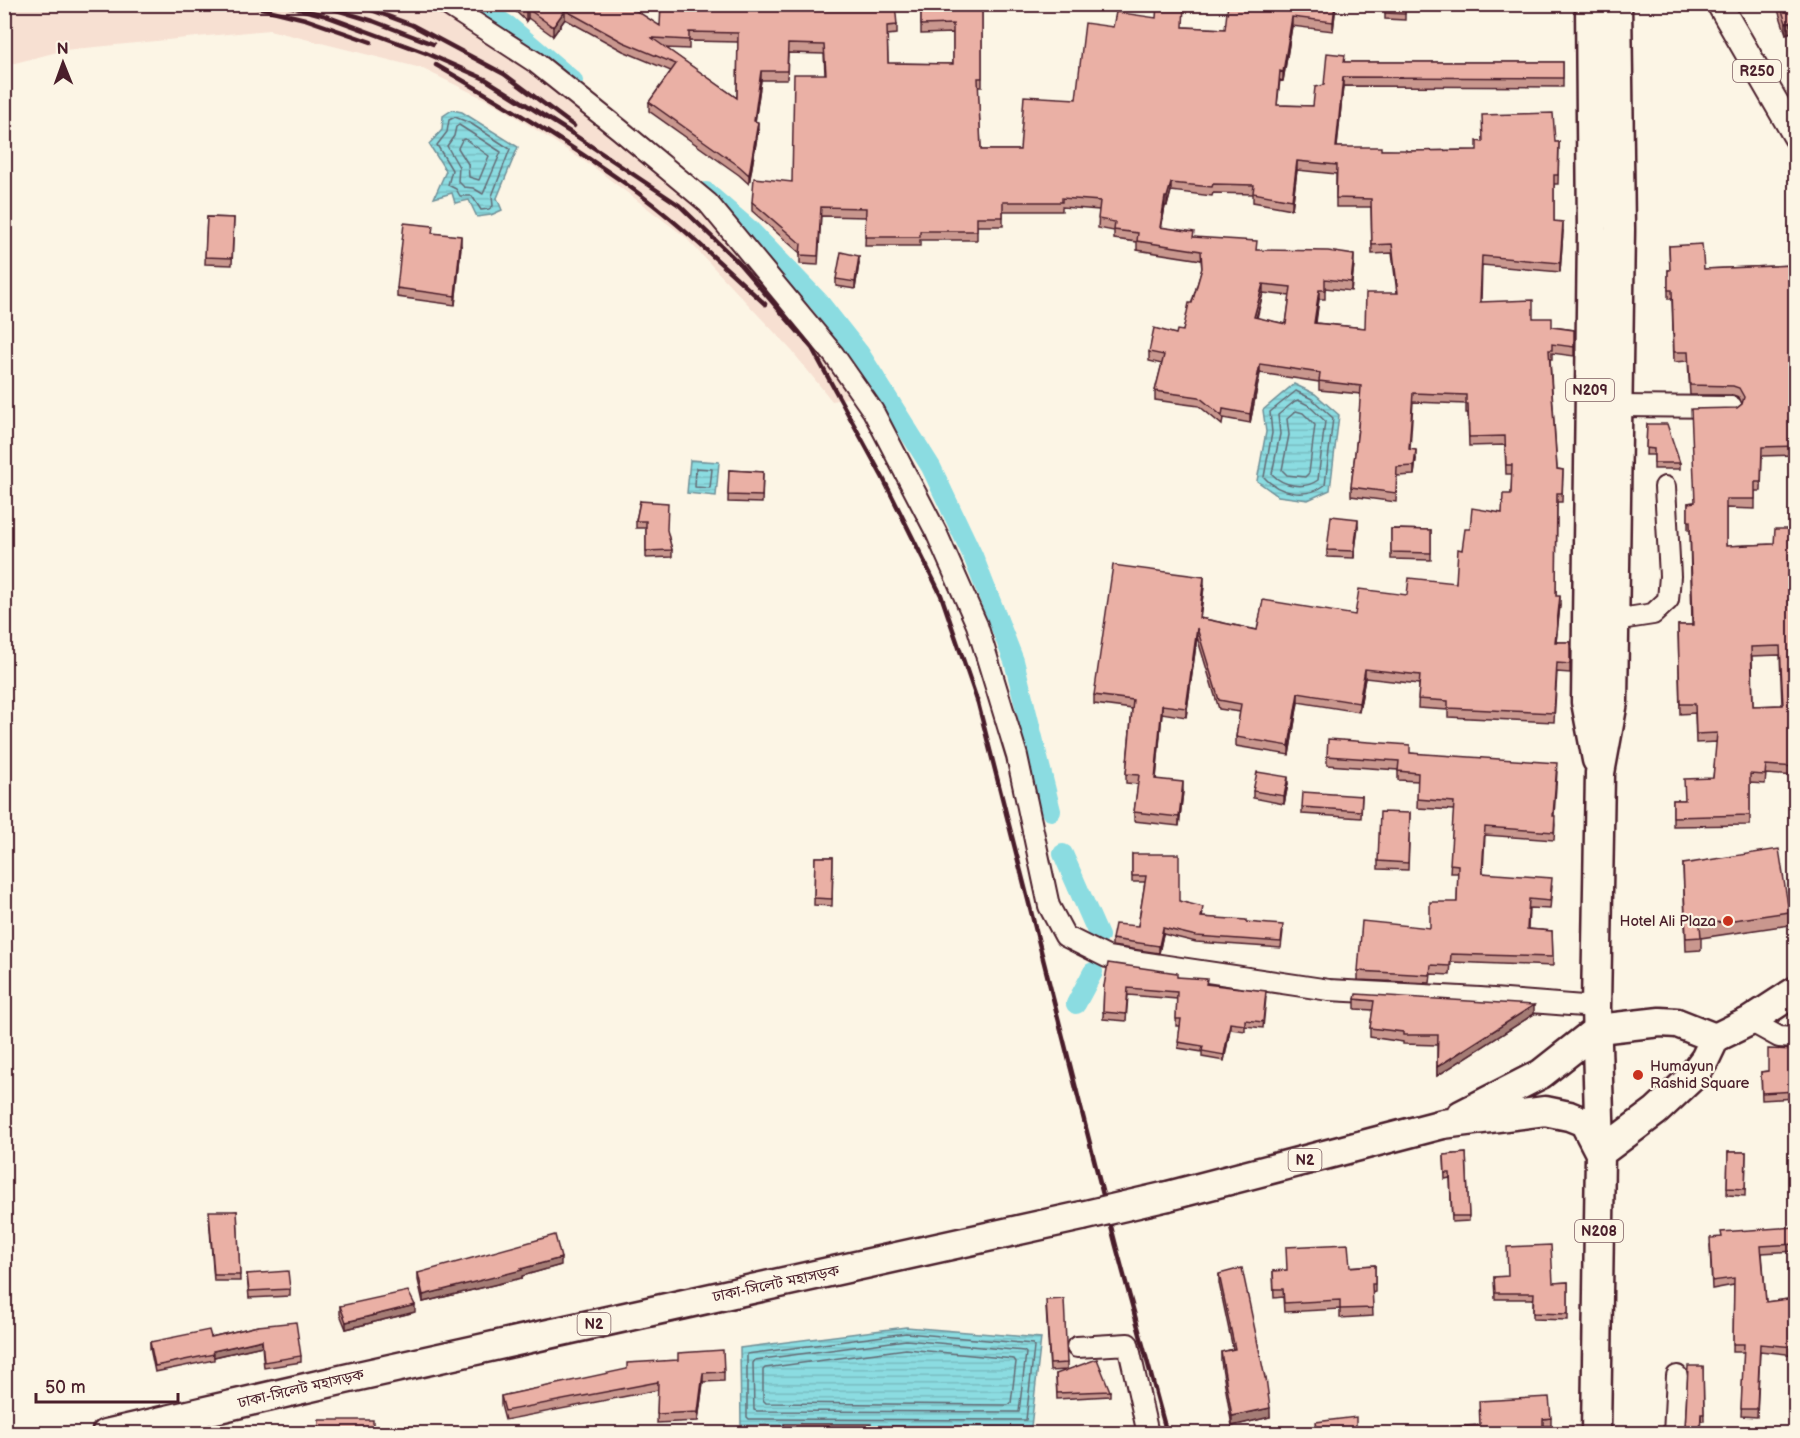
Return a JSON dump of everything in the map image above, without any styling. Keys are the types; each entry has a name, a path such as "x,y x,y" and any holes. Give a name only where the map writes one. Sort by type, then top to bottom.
{"highway":[{"name":"N209","path":"1590,4 1592,233 1586,702 1600,773"},
{"name":"N209","path":"1597,1018 1600,773 1614,702 1620,229 1617,4"},
{"path":"1600,1154 1656,1111 1690,1079 1705,1059 1715,1038 1750,1021 1796,990"},
{"path":"1597,1018 1677,1023 1715,1038"},
{"name":"ঢাকা-সিলেট মহাসড়ক","path":"1443,1124 1541,1074 1597,1018"},
{"name":"N208","path":"1596,1434 1600,1154 1597,1018"},
{"name":"ঢাকা-সিলেট মহাসড়ক","path":"106,1434 138,1430 1083,1216 1443,1124 1545,1111 1584,1122 1600,1154"}],"main road":[{"name":"R250","path":"1719,4 1796,137"}],"street":[{"path":"446,4 535,62 708,203 834,355 873,411 936,532 977,625 1017,756 1049,906 1065,936 1107,957 1329,990 1480,998 1597,1018"},
{"path":"1617,406 1732,407"},
{"path":"1614,620 1653,614 1668,600 1670,576 1665,487"},
{"path":"1750,1021 1779,1036 1796,1038"},
{"path":"1077,1347 1128,1344 1148,1434"},
{"path":"1674,1434 1677,1376"}],"shaded area":[{"path":"423,4 438,10 515,55 706,213 814,341 852,397 832,401 792,351 684,236 596,169 501,107 421,68 269,30 65,50 5,64 4,5"}],"water":[{"path":"452,110 462,112 518,147 497,198 502,210 491,215 477,217 469,200 455,203 452,193 434,198 446,171 429,144 442,130 443,116"},
{"path":"1294,384 1315,394 1339,415 1330,490 1308,500 1278,496 1257,481 1266,432 1263,410"},
{"path":"690,460 719,462 716,496 687,493"},
{"path":"906,1327 1041,1338 1031,1427 741,1425 740,1348"}],"building":[{"path":"518,4 616,4 622,8 626,4 660,26 661,4 895,4 897,25 887,26 888,63 953,64 953,24 921,25 921,4 982,4 982,78 978,78 981,150 1020,150 1024,96 1076,99 1085,23 1113,27 1116,12 1156,18 1157,4 1184,4 1183,27 1225,29 1228,4 1335,4 1333,22 1292,17 1283,72 1280,71 1277,105 1313,106 1315,87 1324,85 1327,53 1345,55 1344,62 1563,62 1563,78 1343,77 1336,147 1381,147 1381,150 1406,151 1477,150 1477,141 1483,142 1482,115 1553,113 1555,142 1559,142 1558,175 1554,175 1554,221 1563,222 1560,263 1482,256 1480,302 1533,300 1533,318 1552,318 1552,327 1574,330 1574,347 1552,344 1552,350 1549,350 1557,469 1563,470 1562,493 1557,493 1556,596 1560,596 1555,642 1570,642 1570,664 1557,663 1554,713 1448,708 1448,701 1418,699 1420,675 1365,669 1359,703 1298,693 1289,746 1236,737 1241,704 1219,700 1197,628 1186,708 1162,705 1155,779 1183,782 1179,817 1134,812 1139,775 1126,774 1133,700 1094,695 1113,565 1204,577 1199,618 1257,630 1263,600 1355,615 1359,589 1407,595 1409,578 1456,583 1458,549 1462,550 1465,529 1470,529 1472,508 1502,513 1503,494 1511,494 1512,465 1506,465 1505,436 1469,437 1466,395 1413,393 1409,449 1416,450 1414,466 1397,467 1396,493 1351,487 1361,386 1319,381 1320,373 1260,364 1250,414 1223,409 1222,416 1199,397 1155,391 1164,355 1149,352 1154,328 1176,334 1177,330 1183,331 1189,303 1192,303 1202,268 1201,251 1137,241 1138,233 1114,230 1115,222 1098,219 1100,201 1062,198 1062,202 1003,202 1003,217 977,217 977,231 920,231 920,237 865,237 866,208 821,207 818,256 800,255 801,244 752,202 754,178 792,182 794,74 826,74 824,45 788,44 787,71 761,71 754,121 758,122 749,175 649,102 676,64 623,42 565,10 553,27 528,9 526,12","holes":["689,32 738,33 737,98 652,38 689,40","1297,161 1337,165 1336,198 1371,199 1372,245 1392,244 1398,293 1366,293 1365,328 1314,323 1319,290 1325,290 1325,279 1351,282 1354,255 1328,251 1256,250 1257,241 1193,237 1194,232 1160,227 1165,197 1167,197 1171,183 1212,187 1213,184 1254,185 1253,193 1292,200","1263,284 1291,287 1286,324 1254,317"]},
{"path":"1386,4 1405,4 1405,14 1385,13"},
{"path":"1780,4 1796,4 1796,35 1791,22 1786,23"},
{"path":"207,217 234,218 232,258 205,257"},
{"path":"404,223 433,226 432,233 461,236 455,296 397,288"},
{"path":"1702,244 1704,269 1796,265 1796,446 1762,447 1761,482 1755,482 1755,499 1726,499 1726,546 1774,544 1775,529 1796,529 1796,767 1766,765 1765,775 1750,774 1750,815 1673,817 1673,800 1685,800 1684,779 1713,778 1717,733 1696,734 1695,704 1680,704 1678,625 1693,625 1690,521 1688,521 1688,503 1695,502 1691,409 1737,408 1742,404 1744,397 1739,388 1733,386 1690,385 1688,352 1674,352 1672,290 1668,290 1669,246","holes":["1780,646 1783,705 1753,706 1751,647"]},
{"path":"841,252 859,256 855,282 836,279"},
{"path":"1647,424 1667,424 1680,463 1654,463 1654,449 1646,448"},
{"path":"729,470 763,472 762,496 728,495"},
{"path":"640,501 668,503 667,530 672,550 646,551 646,521 636,521"},
{"path":"1331,516 1358,519 1354,551 1327,550"},
{"path":"1391,529 1431,530 1431,553 1391,552"},
{"path":"1328,739 1410,745 1410,753 1557,763 1554,832 1485,827 1482,873 1552,878 1550,901 1529,899 1527,929 1552,931 1553,957 1451,954 1450,966 1431,965 1430,975 1358,971 1362,921 1430,928 1430,902 1457,902 1458,865 1450,864 1454,802 1417,799 1418,773 1398,771 1399,761 1327,756"},
{"path":"1257,772 1288,777 1284,796 1253,791"},
{"path":"1303,792 1362,796 1361,811 1302,807"},
{"path":"1380,812 1410,813 1408,863 1378,861"},
{"path":"1779,849 1789,912 1700,925 1701,937 1686,938 1683,864"},
{"path":"1132,854 1179,854 1179,901 1203,907 1201,917 1283,925 1281,942 1196,936 1163,928 1159,946 1112,939 1115,924 1138,926 1146,876 1132,876"},
{"path":"815,857 833,857 832,899 814,898"},
{"path":"1108,963 1177,973 1177,977 1207,979 1206,984 1266,991 1263,1022 1245,1020 1245,1025 1230,1023 1224,1055 1202,1051 1203,1046 1178,1042 1181,1019 1176,1019 1177,992 1128,988 1126,1014 1103,1012"},
{"path":"1356,994 1534,1005 1437,1067 1438,1035 1403,1035 1403,1032 1370,1028 1374,1001 1355,999"},
{"path":"1768,1049 1796,1050 1796,1091 1762,1093 1761,1072 1768,1071"},
{"path":"1728,1152 1746,1152 1745,1189 1727,1188"},
{"path":"1466,1153 1469,1216 1452,1216 1450,1173 1445,1173 1444,1155"},
{"path":"209,1211 237,1211 240,1275 214,1275"},
{"path":"1796,1227 1796,1244 1761,1246 1766,1302 1796,1298 1795,1347 1760,1344 1757,1409 1741,1409 1744,1344 1733,1344 1734,1278 1712,1281 1710,1238 1722,1237 1721,1232"},
{"path":"555,1235 561,1258 423,1295 418,1273"},
{"path":"1348,1244 1350,1267 1375,1265 1375,1284 1372,1284 1373,1308 1340,1309 1340,1300 1284,1303 1283,1289 1274,1289 1273,1271 1287,1270 1286,1247"},
{"path":"1551,1245 1553,1283 1568,1282 1568,1314 1533,1313 1534,1293 1495,1293 1494,1277 1508,1276 1507,1247"},
{"path":"1242,1268 1266,1378 1270,1408 1232,1416 1221,1352 1235,1349 1219,1274"},
{"path":"288,1271 290,1289 249,1291 247,1274"},
{"path":"408,1291 415,1305 346,1322 340,1306"},
{"path":"1064,1299 1067,1363 1050,1364 1046,1300"},
{"path":"296,1322 301,1356 264,1362 262,1340 213,1351 214,1354 155,1366 150,1342 209,1330 211,1337 258,1326"},
{"path":"723,1350 724,1372 703,1373 698,1412 657,1414 658,1382 505,1411 501,1396 627,1369 627,1363 678,1360 678,1353"},
{"path":"1097,1359 1110,1391 1057,1393 1056,1374"},
{"path":"1688,1366 1703,1366 1704,1414 1701,1414 1700,1434 1685,1434"},
{"path":"1549,1397 1551,1418 1543,1419 1543,1434 1431,1434 1431,1428 1480,1425 1479,1401"},
{"path":"1356,1417 1356,1434 1318,1434 1316,1422"},
{"path":"319,1420 373,1420 373,1434 318,1434"},
{"path":"784,1424 871,1424 871,1434 785,1434"}],"waterway":[{"path":"473,4 507,25 573,81"},
{"path":"706,192 748,228 819,302 860,354 931,467 973,556 1014,661 1051,811"},
{"path":"1063,854 1099,936"},
{"path":"1076,1004 1093,972"}],"railway":[{"path":"244,4 305,19 371,42"},
{"path":"281,4 323,15 426,53 485,79 573,134 679,205 738,262 812,348 883,478 941,595 978,703 1116,1246 1167,1434"},
{"path":"317,4 373,21 433,44"},
{"path":"355,4 412,25 504,74 574,126"},
{"path":"436,65 533,122 626,184 680,227 765,304"}],"place":[{"name":"Hotel Ali Plaza","path":"1728,921"},
{"name":"Humayun Rashid Square","path":"1638,1075"}]}
